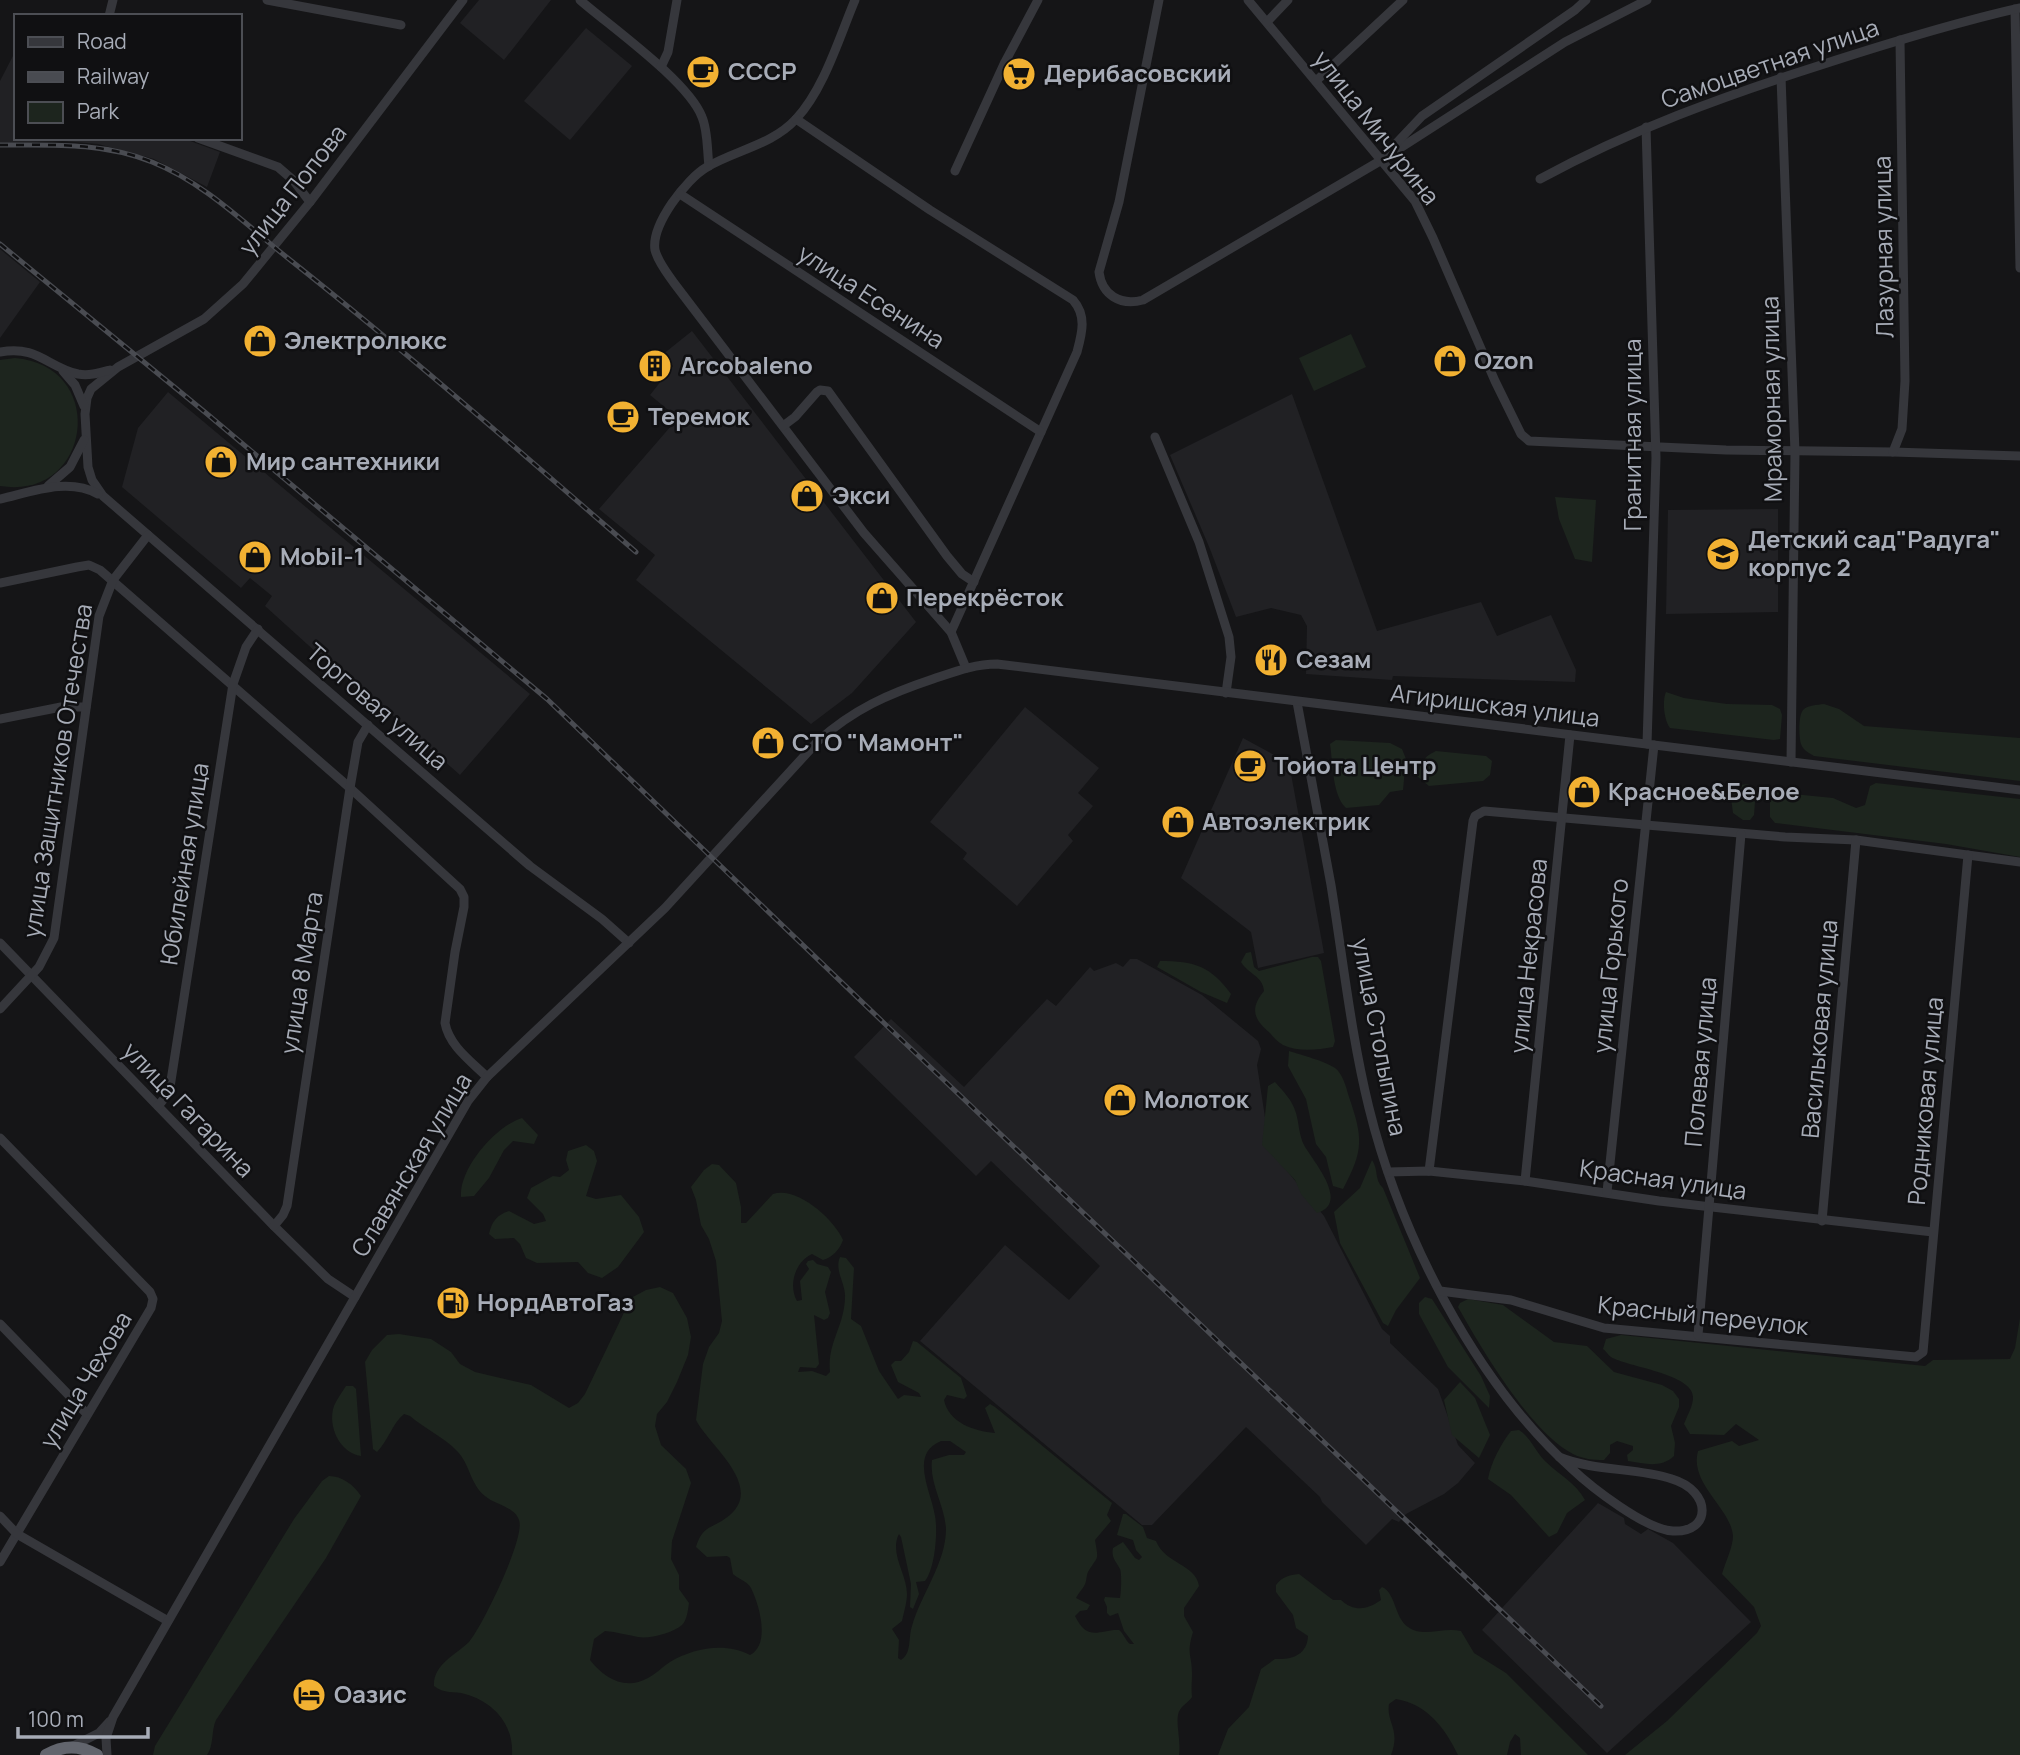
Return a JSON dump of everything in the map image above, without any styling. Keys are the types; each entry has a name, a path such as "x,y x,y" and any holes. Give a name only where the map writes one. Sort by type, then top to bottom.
{"highway":[{"path":"57,1751 82,1748 97,1755"}],"street":[{"path":"267,0 401,25"},
{"name":"улица Попова","path":"118,367 192,326 243,284 310,202 463,0"},
{"path":"580,0 661,67 698,108 703,119 709,166"},
{"path":"661,67 668,52 677,0"},
{"path":"855,0 818,84 796,119 777,135 709,166 692,179 658,228 655,242 657,257 864,533 951,632 966,668"},
{"path":"955,171 1001,70 1038,0"},
{"path":"1159,0 1119,202 1099,272 1101,281 1111,296 1124,302 1143,300 1380,161 1565,42 1633,3 1647,0"},
{"name":"улица Мичурина","path":"1248,0 1422,212 1495,381 1521,434 1529,440 1656,447"},
{"path":"1267,22 1288,0"},
{"path":"1315,81 1403,0"},
{"path":"1380,161 1422,116 1586,0"},
{"path":"2018,9 2020,268"},
{"name":"Самоцветная улица","path":"1540,179 1646,127 1721,97 1900,40 2018,9"},
{"name":"Лазурная улица","path":"1893,452 1902,429 1905,381 1900,40"},
{"name":"Мраморная улица","path":"1781,77 1795,452 1791,762"},
{"path":"796,119 930,210 1073,300 1080,308 1083,318 1082,333 1077,352 951,632"},
{"name":"Гранитная улица","path":"1646,127 1656,447 1651,744"},
{"path":"204,140 278,167 293,180 310,202"},
{"name":"улица Есенина","path":"680,194 1041,432"},
{"path":"0,352 25,352 76,374 85,375 118,367"},
{"path":"54,363 75,385 85,414"},
{"path":"103,496 89,474 85,414 89,393 118,367"},
{"path":"783,426 795,417 817,392 828,391 947,556 962,574 974,582"},
{"path":"39,490 57,481 71,467 85,432"},
{"path":"1154,437 1199,542 1229,637 1231,657 1226,693"},
{"path":"1656,447 2020,456 2020,449"},
{"path":"0,499 54,487 77,486 103,496"},
{"path":"0,494 21,495"},
{"name":"Торговая улица","path":"103,496 530,866 602,919 629,943"},
{"name":"улица Защитников Отечества","path":"0,1009 32,976 50,948 56,929 95,631 103,602 113,580 148,535"},
{"path":"0,583 89,565 113,580 350,788 460,889 464,897 464,907 445,1023 447,1032 456,1045 487,1077"},
{"name":"Юбилейная улица","path":"158,1106 170,1087 233,684 246,648 258,629"},
{"name":"Агиришская улица","path":"966,668 997,664 2020,790"},
{"name":"Славянская улица","path":"113,1717 460,1113 487,1077 688,884 818,741 845,718 875,701 966,668"},
{"name":"улица Столыпина","path":"1297,702 1369,1109 1388,1172 1415,1242 1440,1292 1513,1408 1559,1457 1609,1499 1659,1528 1671,1532 1680,1531 1697,1522 1702,1515 1701,1499 1695,1491 1675,1479 1583,1466 1559,1457"},
{"path":"0,719 61,707 86,708"},
{"name":"улица 8 Марта","path":"274,1226 284,1215 287,1206 350,788 358,742 368,725"},
{"name":"улица Некрасова","path":"1525,1181 1570,735"},
{"name":"улица Горького","path":"1607,1192 1646,826 1651,744"},
{"name":"улица Столыпина","path":"1429,1171 1475,816 1484,811 1562,819"},
{"path":"1562,819 1741,834 1856,840 2020,862"},
{"name":"Полевая улица","path":"1698,1335 1741,834"},
{"name":"Васильковая улица","path":"1822,1221 1856,840"},
{"name":"Родниковая улица","path":"1923,1352 1968,855"},
{"name":"улица Гагарина","path":"0,943 274,1226 328,1279 355,1297"},
{"name":"улица Чехова","path":"0,1138 153,1299 151,1308 0,1562"},
{"name":"Красная улица","path":"1388,1172 1429,1171 1525,1181 1822,1221 1933,1232"},
{"name":"Красный переулок","path":"1440,1292 1511,1300 1604,1328 1916,1357 1923,1352"},
{"path":"0,1324 87,1414"},
{"path":"0,1516 17,1534 168,1621"},
{"path":"0,1530 17,1534"},
{"path":"40,1755 83,1742 99,1733 113,1717"},
{"path":"107,1755 106,1738 113,1717"}],"shaded area":[{"path":"479,0 551,0 504,60 460,23"},
{"path":"586,28 632,66 570,140 524,101"},
{"path":"14,54 14,140 187,140 220,152 207,187 154,159 98,144 63,141 0,143 0,81"},
{"path":"0,249 40,282 0,338"},
{"path":"692,331 916,622 852,693 811,724 636,580 655,555 599,509 678,418 650,395 673,366 662,355"},
{"path":"168,392 530,694 460,775 373,698 370,701 265,606 272,596 250,578 241,588 122,487 138,428"},
{"path":"1292,394 1377,631 1481,602 1497,636 1551,615 1576,670 1575,682 1393,676 1392,680 1306,674 1307,626 1301,615 1271,608 1236,617 1170,455"},
{"name":"Детский сад\"Радуга\" корпус 2","path":"1778,509 1778,612 1666,614 1668,510"},
{"path":"1025,707 1099,768 1078,793 1093,806 1068,835 1073,841 1017,906 963,859 967,853 930,822"},
{"path":"1243,738 1289,763 1324,953 1258,968 1251,932 1181,878"},
{"path":"1130,959 1137,959 1202,995 1258,1041 1261,1049 1257,1065 1270,1150 1324,1216 1382,1329 1390,1336 1390,1343 1438,1389 1458,1445 1475,1463 1458,1483 1444,1494 1406,1514 1399,1522 1392,1519 1366,1545 1246,1427 1152,1525 1142,1525 920,1341 1005,1245 1069,1300 1100,1266 991,1161 976,1176 854,1057 891,1019 964,1087 1047,999 1056,1006 1090,967 1094,971 1116,963 1123,967"},
{"path":"1598,1503 1624,1518 1625,1524 1641,1534 1648,1529 1673,1543 1751,1622 1607,1753 1482,1630"}],"green space":[{"path":"1351,334 1366,367 1314,391 1299,358"},
{"path":"15,358 45,366 65,383 76,406 77,431 70,454 54,473 31,485 0,486 0,360"},
{"path":"1555,497 1596,500 1592,562 1575,559 1559,519"},
{"path":"1666,692 1684,698 1727,704 1772,705 1780,709 1782,715 1780,739 1670,728 1664,710"},
{"path":"1824,704 1839,709 1864,726 2020,738 2020,781 1814,756 1801,744 1800,717 1805,708"},
{"path":"1336,740 1390,743 1402,749 1406,759 1403,790 1390,792 1379,805 1346,808 1338,795 1334,778 1330,744"},
{"path":"1436,751 1486,756 1492,761 1490,775 1483,781 1429,786 1417,776 1423,761"},
{"path":"1876,783 2020,799 2020,857 1946,844 1775,823 1770,817 1770,802 1774,792 1833,798 1856,808 1865,805 1870,786"},
{"path":"1748,784 1756,789 1754,815 1750,820 1743,820 1733,813 1730,791 1732,786"},
{"path":"1251,952 1254,967 1259,971 1318,957 1321,961 1335,1041 1333,1047 1295,1049 1277,1041 1260,1023 1255,1008 1264,991 1263,986 1241,962 1246,953"},
{"path":"1160,961 1183,962 1209,971 1231,994 1227,1003 1201,992 1157,967"},
{"path":"1289,1051 1331,1065 1344,1081 1357,1123 1359,1144 1355,1164 1343,1189 1333,1186 1326,1157 1316,1144 1306,1099 1288,1066"},
{"path":"1275,1082 1292,1104 1302,1141 1321,1170 1330,1191 1327,1208 1317,1213 1301,1194 1295,1180 1262,1145 1268,1086"},
{"path":"522,1118 538,1135 534,1144 513,1141 504,1150 489,1178 474,1196 461,1197 466,1174 481,1150 501,1130"},
{"path":"586,1145 594,1151 597,1161 586,1196 596,1199 621,1195 639,1217 644,1232 618,1267 602,1278 588,1273 578,1262 537,1263 526,1258 514,1238 495,1239 489,1234 496,1219 509,1211 534,1224 546,1221 543,1214 527,1198 531,1188 553,1176 560,1177 569,1170 566,1160 568,1151"},
{"path":"1372,1160 1378,1181 1420,1278 1396,1310 1388,1326 1383,1323 1340,1243 1334,1212 1360,1188"},
{"path":"712,1164 719,1165 736,1183 741,1223 746,1223 773,1194 783,1193 814,1206 832,1223 843,1240 836,1252 827,1259 823,1260 812,1254 797,1268 793,1288 797,1301 802,1300 800,1281 809,1269 806,1264 808,1261 813,1260 828,1267 831,1272 825,1292 830,1313 824,1320 814,1315 819,1364 816,1368 800,1367 798,1372 812,1371 826,1376 830,1372 831,1352 842,1318 845,1298 839,1262 840,1257 846,1258 854,1268 851,1319 861,1326 879,1371 898,1399 904,1395 921,1397 919,1393 898,1382 891,1365 895,1361 901,1361 909,1352 913,1341 917,1342 961,1378 967,1396 964,1399 947,1395 944,1400 951,1415 957,1420 971,1428 995,1433 985,1408 990,1404 1112,1503 1107,1515 1111,1521 1095,1540 1097,1558 1076,1598 1090,1605 1087,1610 1080,1611 1075,1616 1085,1629 1095,1633 1119,1630 1130,1644 1134,1644 1124,1631 1118,1613 1110,1616 1107,1613 1104,1600 1105,1597 1120,1598 1121,1571 1113,1557 1113,1548 1123,1542 1135,1558 1139,1560 1142,1557 1133,1540 1117,1535 1123,1514 1143,1527 1147,1538 1156,1541 1166,1555 1197,1579 1199,1586 1184,1608 1184,1616 1193,1632 1190,1650 1192,1697 1178,1715 1179,1755 512,1755 510,1734 493,1709 465,1694 434,1686 441,1666 469,1642 492,1601 516,1544 519,1520 509,1509 480,1491 465,1462 452,1446 410,1416 404,1414 377,1452 373,1449 365,1362 372,1350 387,1335 431,1339 451,1352 460,1364 475,1372 531,1385 569,1408 578,1403 585,1394 631,1298 646,1290 660,1287 673,1293 687,1318 691,1337 688,1355 667,1402 657,1414 655,1426 661,1445 686,1469 691,1483 672,1541 671,1559 679,1575 679,1589 689,1603 688,1612 682,1625 661,1635 643,1637 605,1631 594,1639 590,1660 608,1677 631,1683 648,1678 670,1662 699,1650 720,1648 750,1655 756,1650 762,1633 751,1588 733,1574 730,1558 707,1557 696,1547 705,1531 726,1518 737,1506 741,1494 732,1468 696,1420 703,1364 709,1347 719,1333 722,1321 716,1261 701,1225 691,1187","holes":["941,1441 950,1441 966,1452 964,1455 949,1455 932,1460 933,1477 945,1520 945,1542 938,1566 916,1614 907,1653 901,1660 898,1658 899,1640 892,1629 902,1621 907,1594 896,1541 899,1534 911,1584 910,1607 913,1609 919,1594 916,1582 925,1581 928,1575 936,1540 935,1516 924,1464 931,1447"]},
{"path":"1425,1297 1432,1299 1481,1376 1490,1396 1489,1408 1448,1367 1419,1314 1419,1303"},
{"path":"1468,1299 1503,1305 1554,1342 1587,1346 1614,1372 1662,1385 1673,1391 1679,1399 1679,1407 1671,1426 1675,1443 1674,1456 1658,1464 1628,1461 1627,1455 1633,1450 1633,1446 1617,1441 1610,1445 1610,1453 1604,1460 1592,1459 1573,1454 1557,1443 1524,1409 1480,1344 1458,1307"},
{"path":"2020,1318 2020,1755 1625,1755 1667,1721 1761,1626 1754,1607 1722,1574 1733,1536 1731,1526 1699,1474 1697,1463 1698,1451 1732,1441 1739,1446 1759,1440 1736,1424 1724,1435 1690,1434 1684,1424 1693,1401 1691,1390 1672,1377 1611,1357 1603,1349 1606,1339 1621,1335 1925,1366 1933,1360 2010,1359 2015,1348"},
{"path":"1460,1382 1475,1398 1490,1435 1479,1458 1452,1435 1444,1400"},
{"path":"346,1386 356,1389 361,1456 341,1444 332,1422 334,1406"},
{"path":"1519,1430 1545,1461 1572,1483 1585,1500 1567,1513 1557,1533 1549,1537 1511,1495 1488,1479 1504,1442 1511,1431"},
{"path":"329,1476 347,1482 361,1496 326,1558 216,1720 207,1755 153,1755 155,1746 294,1519 322,1481"},
{"path":"1299,1574 1333,1600 1341,1600 1356,1608 1366,1608 1381,1600 1379,1590 1382,1587 1390,1594 1403,1623 1408,1627 1420,1632 1461,1631 1474,1653 1506,1673 1588,1755 1521,1755 1520,1738 1515,1734 1507,1755 1458,1755 1434,1719 1417,1706 1396,1699 1389,1704 1389,1716 1394,1732 1391,1755 1218,1755 1228,1729 1249,1707 1261,1669 1275,1659 1298,1655 1305,1648 1308,1636 1296,1628 1293,1615 1276,1592 1276,1585 1281,1580"}],"railway":[{"path":"0,145 77,146 115,151 152,162 191,182 226,207 381,334 636,552"},
{"path":"0,244 547,699 1601,1706"}],"place":[{"name":"СССР","path":"703,72"},
{"name":"Дерибасовский","path":"1019,74"},
{"name":"Электролюкс","path":"260,341"},
{"name":"Ozon","path":"1450,361"},
{"name":"Arcobaleno","path":"655,366"},
{"name":"Теремок","path":"623,417"},
{"name":"Мир сантехники","path":"221,462"},
{"name":"Экси","path":"807,496"},
{"name":"Детский сад\"Радуга\" корпус 2","path":"1723,554"},
{"name":"Mobil-1","path":"255,557"},
{"name":"Перекрёсток","path":"882,598"},
{"name":"Сезам","path":"1271,660"},
{"name":"СТО \"Мамонт\"","path":"768,743"},
{"name":"Тойота Центр","path":"1250,766"},
{"name":"Красное&Белое","path":"1584,792"},
{"name":"Автоэлектрик","path":"1178,822"},
{"name":"Молоток","path":"1120,1100"},
{"name":"НордАвтоГаз","path":"453,1303"},
{"name":"Оазис","path":"309,1695"}]}
